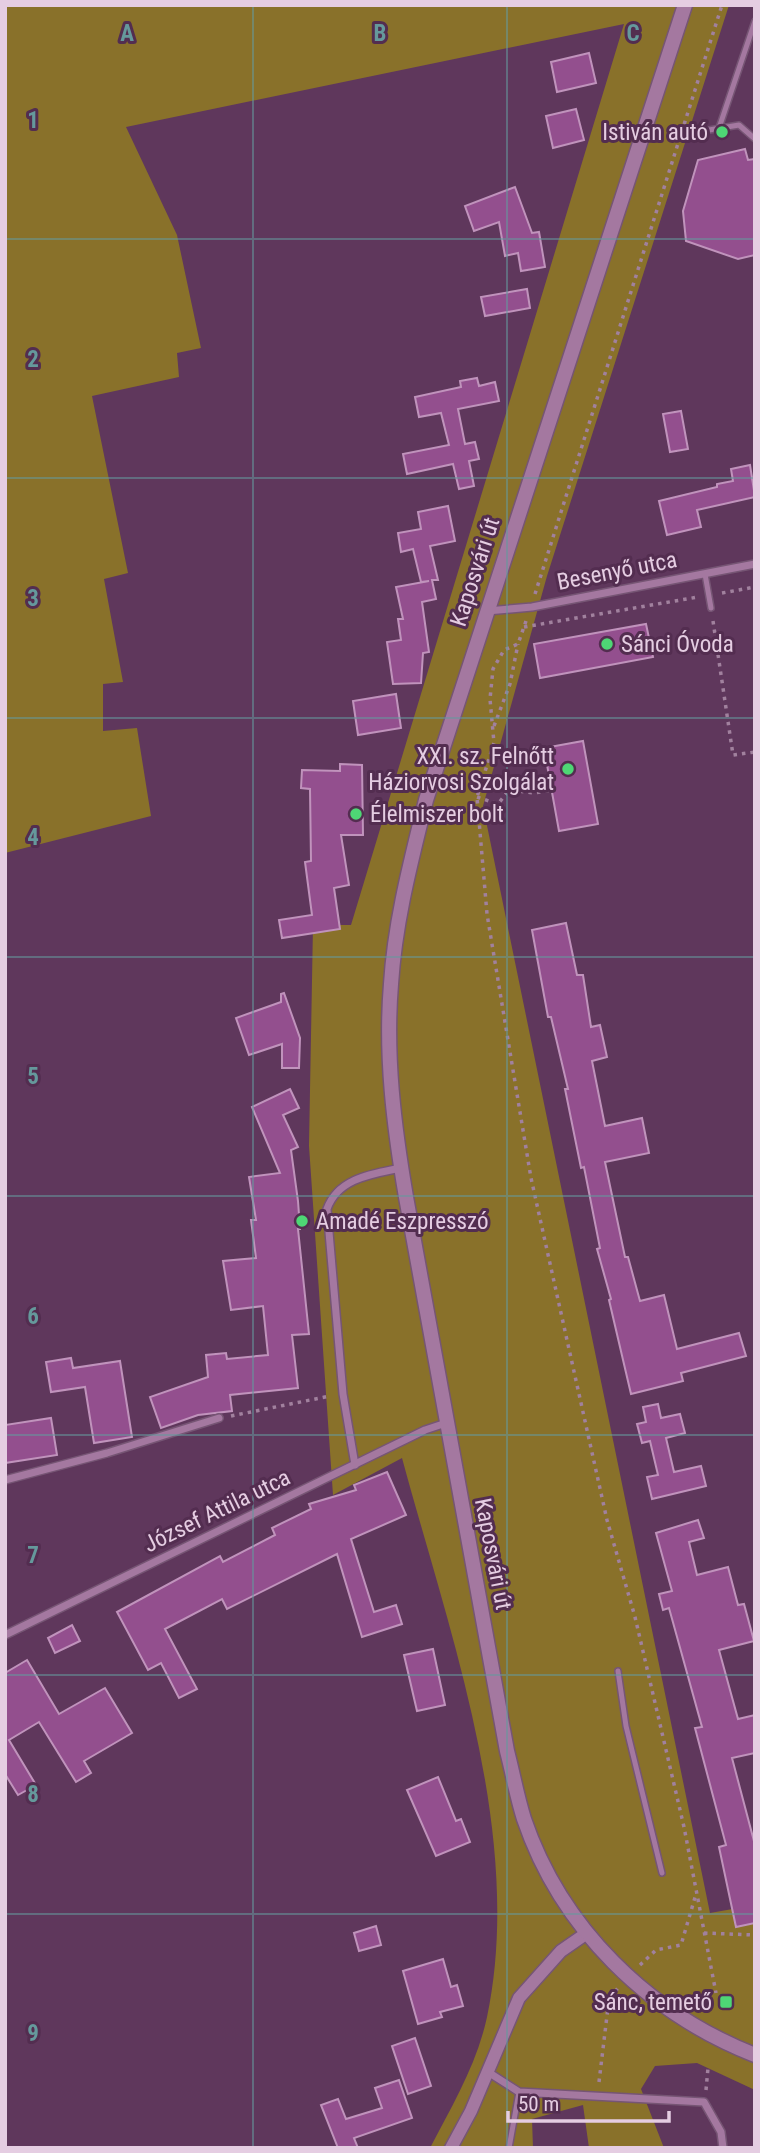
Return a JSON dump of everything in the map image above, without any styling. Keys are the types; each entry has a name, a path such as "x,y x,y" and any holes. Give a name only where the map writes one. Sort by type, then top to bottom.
{"main road":[{"name":"Kaposvári út","path":"685,5 426,800 399,916 391,985 390,1058 401,1168 507,1752 524,1819 549,1875 587,1933 628,1977 686,2022 755,2055"}],"street":[{"name":"Besenyő utca","path":"486,611 532,607 755,564"},
{"path":"355,1465 343,1394 327,1209 336,1190 348,1183 401,1168"},
{"path":"5,1480 107,1453 219,1418"},
{"name":"József Attila utca","path":"5,1634 446,1423"},
{"path":"451,2148 488,2072 511,2014 527,1987 561,1951 587,1933"},
{"path":"488,2072 519,2092 704,2102 721,2132 723,2148"}],"lane":[{"path":"719,128 755,21"},
{"path":"703,131 739,125 755,139"},
{"path":"705,574 711,608"},
{"path":"618,1671 626,1726 662,1873"},
{"path":"509,2148 519,2092"}],"path":[{"path":"493,729 510,684 518,644 722,5"},
{"path":"524,627 755,586"},
{"path":"711,608 733,755 755,752"},
{"path":"518,644 505,650 494,669 490,699 494,743 477,797 487,914 531,1178 568,1355 591,1441 607,1520 635,1617 697,1892 716,1993"},
{"path":"477,797 498,804 509,790 535,793 551,790"},
{"path":"219,1418 343,1394"},
{"path":"704,1933 755,1935"},
{"path":"704,2102 708,2068"}],"shaded area":[{"path":"5,5 729,5 547,576 483,806 710,1913 755,1905 755,2090 697,2063 655,2066 641,2089 664,2148 589,2148 583,2105 532,2119 533,2148 430,2148 470,2068 487,2017 496,1948 496,1878 489,1806 460,1664 402,1458 333,1495 309,1146 313,925 351,925 624,24 126,127 177,235 201,348 177,353 179,377 92,396 128,573 104,579 123,682 103,684 103,731 137,728 151,816 5,853"}],"building":[{"path":"589,53 596,83 557,92 551,62"},
{"path":"576,109 584,140 553,148 546,116"},
{"path":"745,149 748,160 755,159 755,255 738,259 686,241 683,211 698,160"},
{"path":"515,187 532,233 539,232 545,267 521,271 518,253 505,256 499,222 474,231 465,206"},
{"path":"527,289 530,308 485,316 481,297"},
{"path":"477,378 479,386 495,382 499,401 458,409 465,444 475,442 479,459 469,461 474,486 459,489 453,464 407,474 403,454 449,445 441,413 419,417 415,397 461,387 460,381"},
{"path":"681,411 688,449 670,452 663,414"},
{"path":"750,465 755,497 697,510 701,527 667,535 659,501 733,481 731,469"},
{"path":"448,506 455,541 430,546 438,580 432,580 436,599 422,602 429,652 423,653 421,683 393,684 387,642 401,640 398,619 403,619 396,587 429,581 421,582 413,549 401,552 398,533 421,529 418,512"},
{"path":"646,624 653,657 540,678 534,644"},
{"path":"396,694 401,728 358,735 353,701"},
{"name":"XXI. sz. Felnőtt Háziorvosi Szolgálat","path":"583,741 598,824 559,831 544,748"},
{"path":"340,764 362,765 363,835 341,835 349,885 334,888 340,929 282,938 279,920 312,915 305,862 311,861 310,789 301,788 302,770 340,771"},
{"path":"566,923 577,975 583,975 591,1027 600,1025 607,1057 592,1061 605,1126 642,1118 649,1153 605,1162 625,1257 628,1257 640,1301 664,1295 677,1349 739,1333 746,1356 681,1373 683,1381 631,1394 609,1300 611,1299 597,1249 600,1248 584,1167 581,1168 565,1089 568,1089 551,1017 548,1017 532,930"},
{"path":"284,993 300,1038 299,1068 282,1068 282,1044 249,1055 236,1018 281,1002 281,994"},
{"path":"290,1089 299,1108 283,1115 298,1147 291,1150 309,1334 292,1335 298,1388 230,1395 232,1411 198,1415 161,1428 150,1397 208,1377 206,1355 226,1353 227,1359 268,1355 263,1306 231,1310 223,1261 256,1258 251,1220 256,1220 249,1177 280,1173 252,1107"},
{"path":"71,1358 73,1368 120,1361 132,1437 94,1443 85,1387 51,1392 46,1362"},
{"path":"658,1404 661,1418 680,1414 685,1433 666,1438 674,1472 701,1466 706,1486 652,1499 647,1477 658,1475 650,1441 642,1443 637,1424 646,1422 643,1407"},
{"path":"51,1418 57,1455 5,1463 5,1425"},
{"path":"387,1472 406,1515 351,1539 374,1612 396,1605 402,1624 362,1637 337,1554 227,1609 222,1599 165,1629 197,1689 179,1698 161,1663 148,1670 117,1612 220,1556 223,1562 275,1535 272,1528 311,1509 309,1504 356,1490 354,1485"},
{"path":"698,1520 704,1538 689,1542 697,1575 728,1567 738,1605 744,1604 754,1641 719,1650 738,1719 755,1715 755,1753 732,1758 755,1845 755,1923 736,1927 719,1847 726,1845 695,1728 702,1727 669,1608 663,1610 659,1594 672,1591 656,1533"},
{"path":"72,1625 80,1641 55,1653 48,1638"},
{"path":"433,1649 445,1705 417,1711 404,1655"},
{"path":"27,1660 59,1714 105,1688 132,1733 84,1761 91,1773 76,1782 39,1722 9,1740 36,1785 18,1795 5,1774 5,1673"},
{"path":"438,1777 456,1821 461,1819 470,1842 436,1856 407,1790"},
{"path":"376,1926 381,1945 359,1951 354,1933"},
{"path":"443,1959 451,1987 457,1985 463,2006 440,2012 442,2017 418,2024 403,1971"},
{"path":"415,2038 431,2086 408,2094 392,2046"},
{"path":"399,2080 412,2118 354,2138 358,2148 338,2148 321,2105 338,2099 346,2119 382,2108 375,2088"}],"place":[{"name":"Istiván autó","path":"722,132"},
{"name":"Sánci Óvoda","path":"607,644"},
{"name":"XXI. sz. Felnőtt Háziorvosi Szolgálat","path":"568,769"},
{"name":"Élelmiszer bolt","path":"356,814"},
{"name":"Amadé Eszpresszó","path":"302,1221"},
{"name":"Sánc, temető","path":"726,2002"}]}
